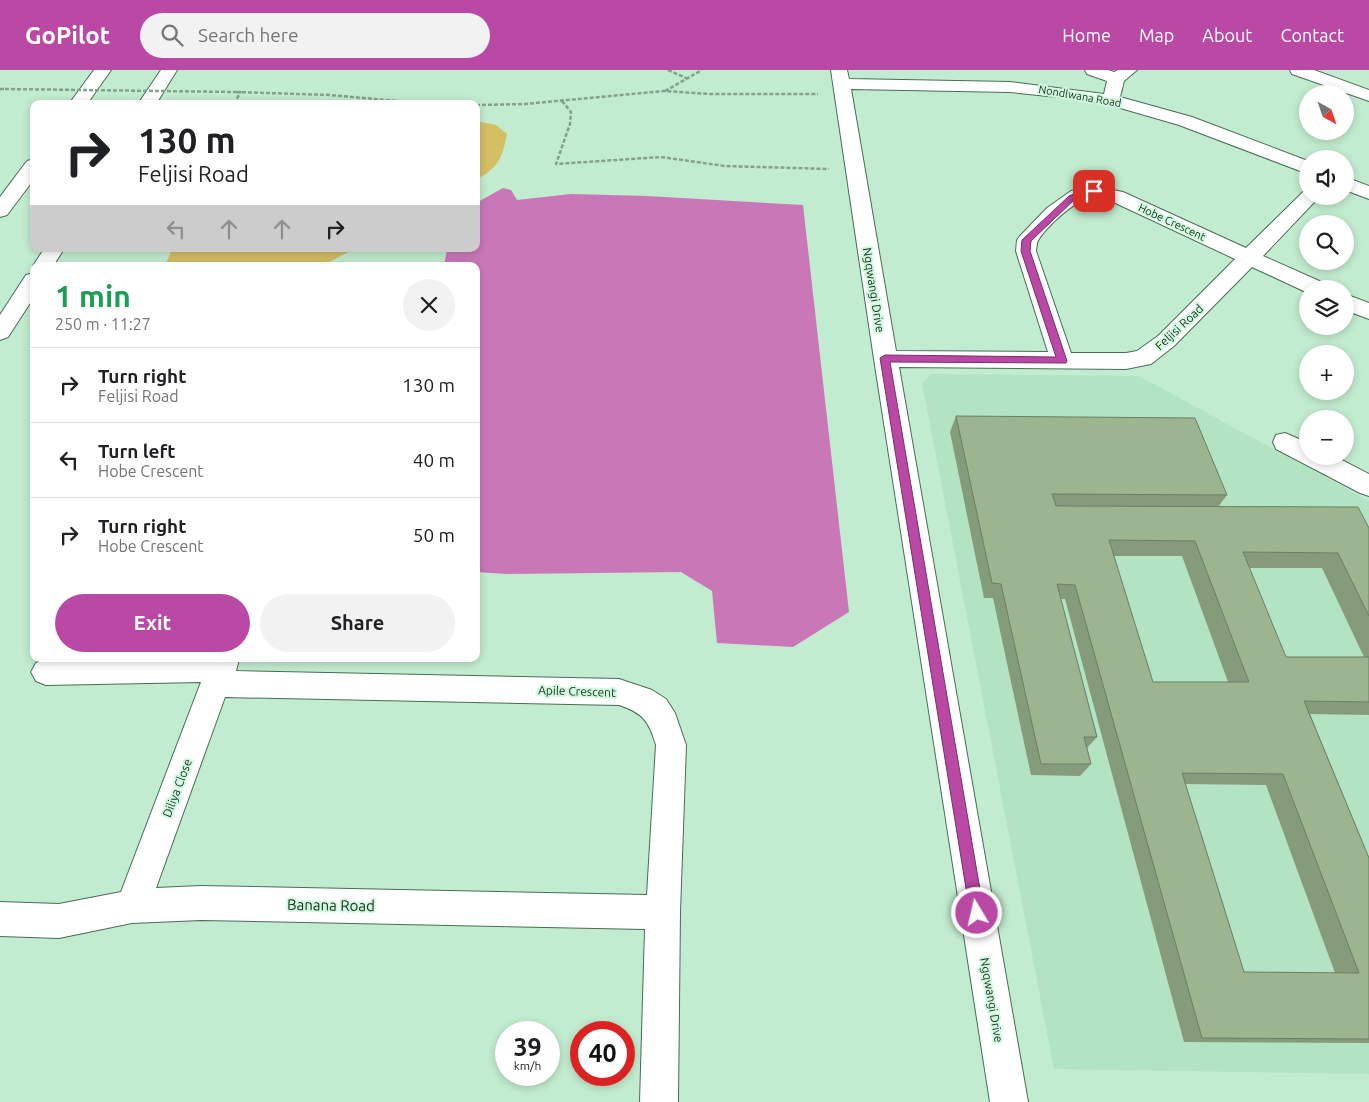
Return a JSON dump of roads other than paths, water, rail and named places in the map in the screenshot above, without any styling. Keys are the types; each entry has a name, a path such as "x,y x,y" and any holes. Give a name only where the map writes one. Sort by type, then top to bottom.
{"main road":[{"path":"81,100 102,70"},
{"path":"150,100 169,70"},
{"path":"1093,70 1123,75 1111,100"},
{"path":"1298,70 1369,96"},
{"name":"Nondlwana Road","path":"834,83 1012,86 1111,100 1192,122 1299,164"},
{"name":"Ngqwangi Drive","path":"834,83 885,358 1009,1102"},
{"path":"0,211 30,170"},
{"path":"1354,187 1369,193"},
{"name":"Hobe Crescent","path":"1062,361 1026,251 1026,240 1072,198 1084,192 1094,191 1116,196 1250,258"},
{"name":"Feljisi Road","path":"885,358 1062,361 1126,361 1143,358 1166,342 1301,205"},
{"path":"1250,258 1299,280"},
{"path":"0,332 30,286"},
{"path":"1354,305 1369,312"},
{"path":"1285,442 1299,449"},
{"path":"1329,465 1369,486"},
{"path":"46,672 221,671"},
{"name":"Diliya Close","path":"132,906 221,671"},
{"name":"Apile Crescent","path":"221,671 619,692 643,698 654,708 665,722 671,746 663,912 659,1102"},
{"name":"Banana Road","path":"0,919 59,921 132,906 201,903 663,912"}]}
